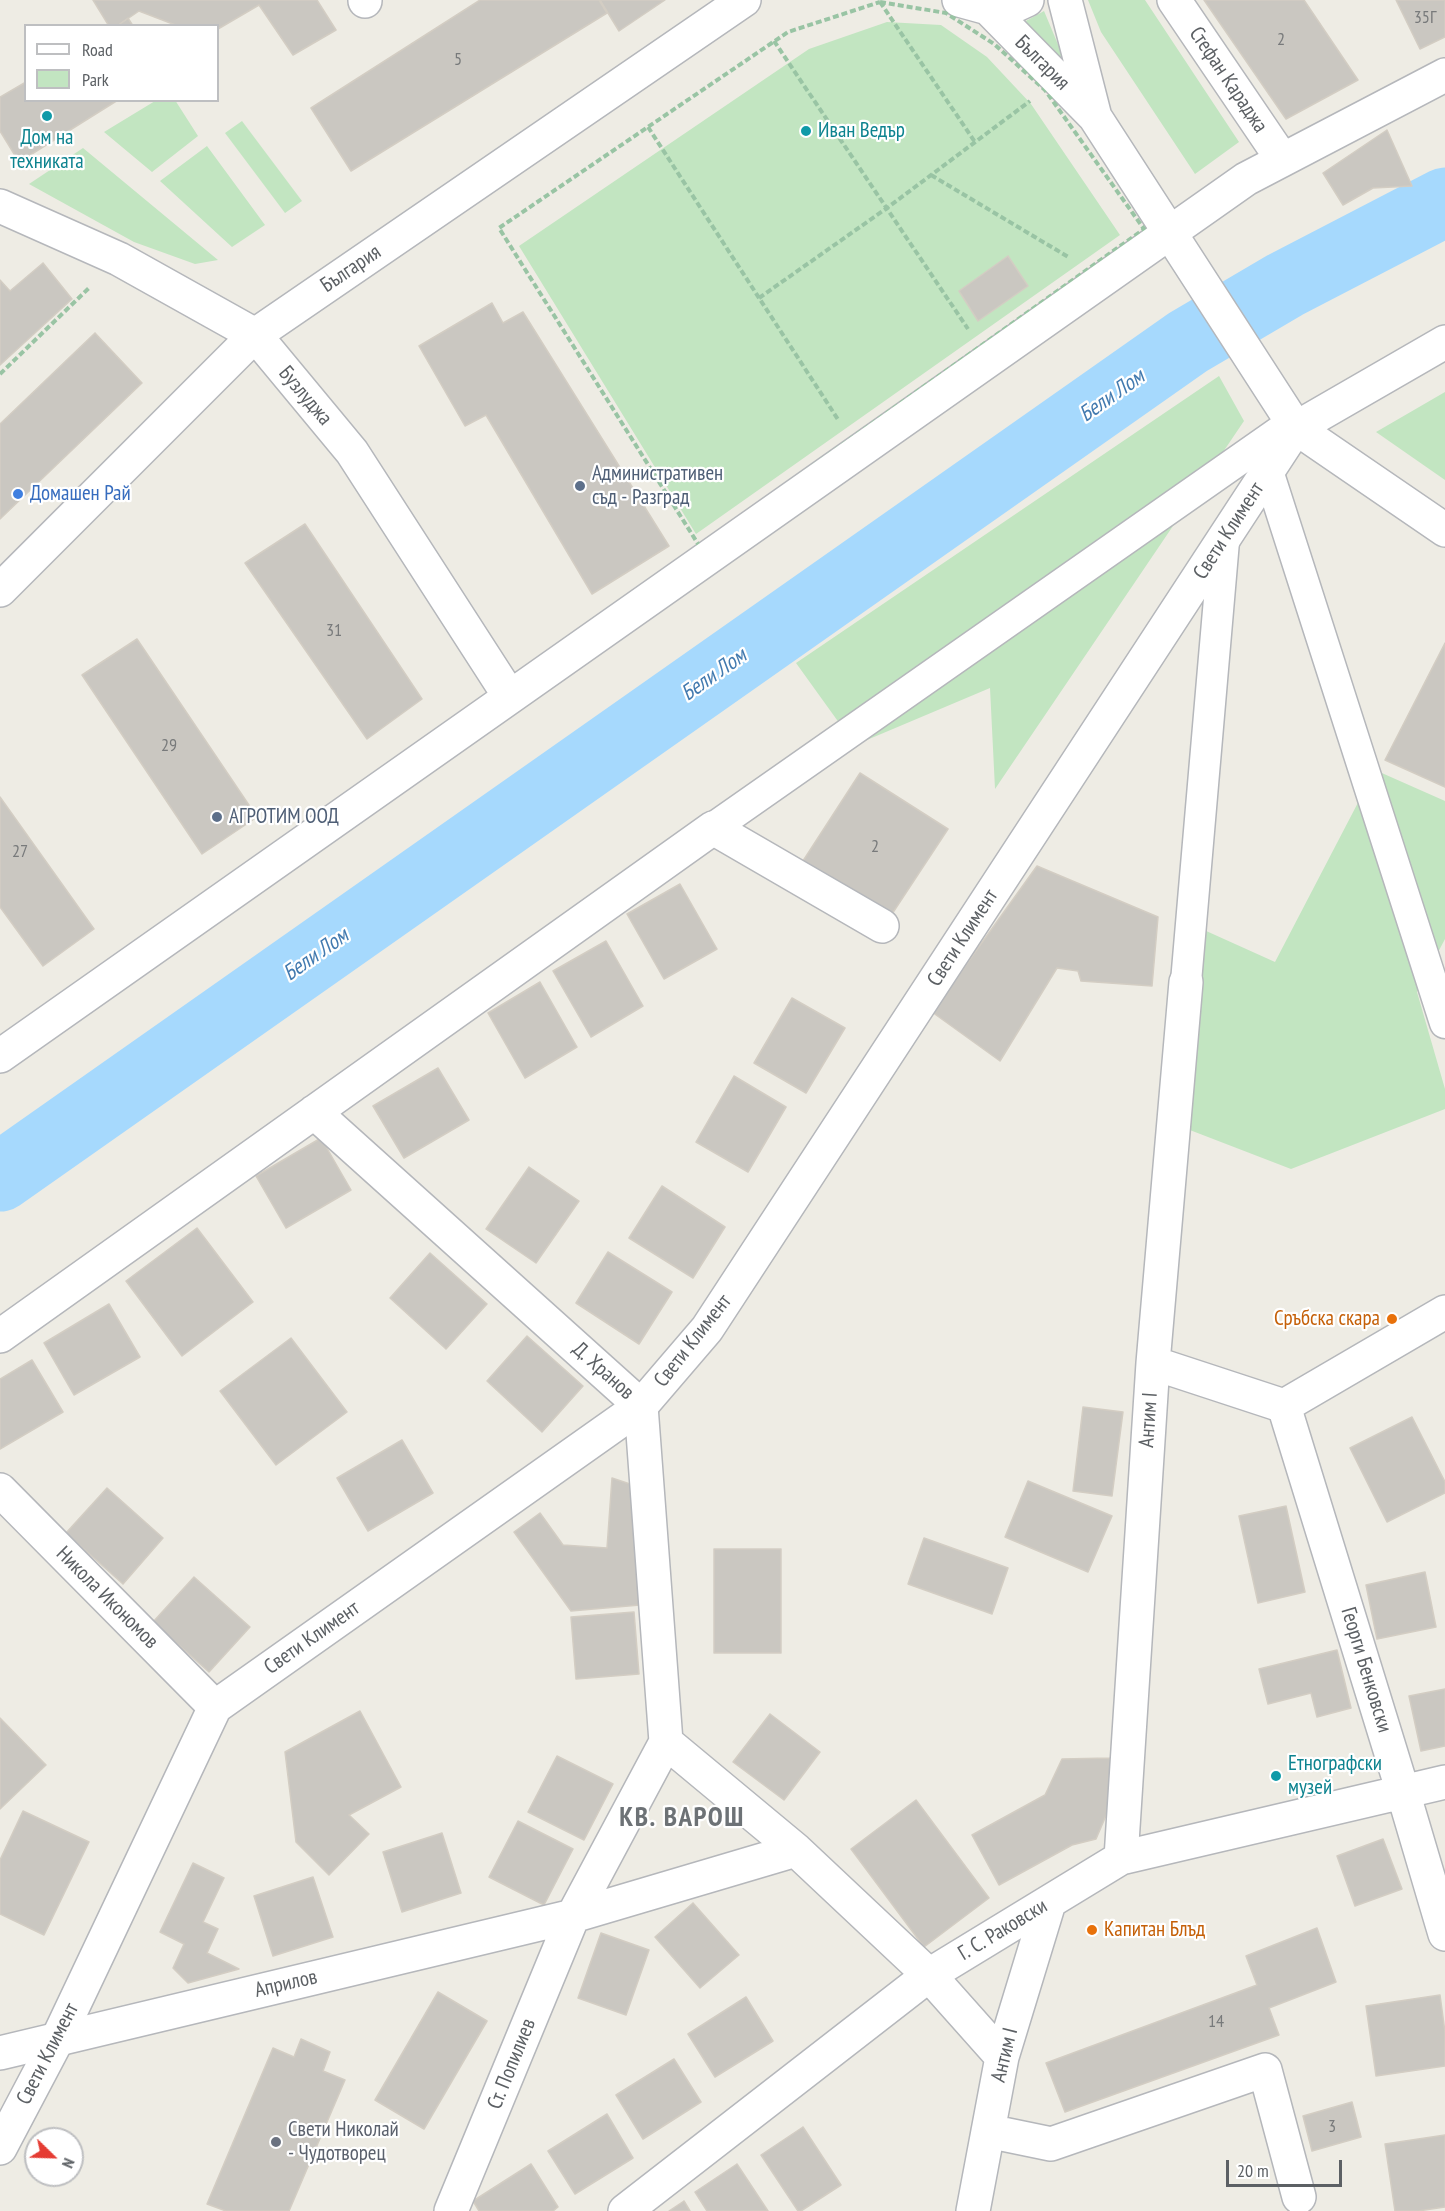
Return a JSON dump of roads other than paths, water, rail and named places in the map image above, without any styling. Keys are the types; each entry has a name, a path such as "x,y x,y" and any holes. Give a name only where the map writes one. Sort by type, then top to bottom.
{"street":[{"name":"България","path":"0,590 255,335 744,0"},
{"path":"974,4 1014,6 1027,0"},
{"path":"1065,0 1095,117 1295,425 1445,530"},
{"name":"Стефан Караджа","path":"1174,0 1282,159"},
{"name":"България","path":"974,4 1095,117"},
{"path":"0,1056 1246,179 1445,75"},
{"name":"Бузлуджа","path":"0,206 119,259 255,335 352,452 510,697"},
{"path":"0,1336 713,828 1295,425 1445,342"},
{"name":"Свети Климент","path":"0,2148 58,2038 215,1707 641,1406 707,1329 1224,540 1295,425"},
{"path":"1268,471 1445,1023"},
{"path":"1186,982 1224,540"},
{"path":"713,828 882,926"},
{"name":"Антим I","path":"1121,1858 1153,1363 1186,982"},
{"name":"Д. Хранов","path":"314,1112 641,1406 666,1742"},
{"path":"1153,1363 1284,1406 1445,1312"},
{"name":"Георги Бенковски","path":"1284,1406 1445,1934"},
{"name":"Никола Икономов","path":"0,1490 215,1707"},
{"path":"666,1742 796,1850 929,1975 1002,2057"},
{"name":"Ст. Попилиев","path":"451,2211 573,1916 666,1742"},
{"name":"Г. С. Раковски","path":"625,2211 929,1975 1121,1858 1445,1782"},
{"name":"Априлов","path":"0,2053 573,1916 796,1850"},
{"name":"Антим I","path":"973,2211 1002,2057 1048,1903"},
{"path":"988,2131 1051,2144 1265,2070 1299,2197"}],"waterway":[{"name":"Бели Лом","path":"0,1177 1188,342 1285,285 1445,202"}],"place":[{"name":"Дом на техниката","path":"47,116"},
{"name":"Иван Ведър","path":"806,131"},
{"name":"Административен съд - Разград","path":"580,486"},
{"name":"Домашен Рай","path":"18,494"},
{"name":"АГРОТИМ ООД","path":"217,817"},
{"name":"Сръбска скара","path":"1392,1319"},
{"name":"Етнографски музей","path":"1276,1776"},
{"name":"Капитан Блъд","path":"1092,1930"},
{"name":"Свети Николай - Чудотворец","path":"276,2142"}],"district":[{"name":"КВ. ВАРОШ","path":"682,1818"}]}
